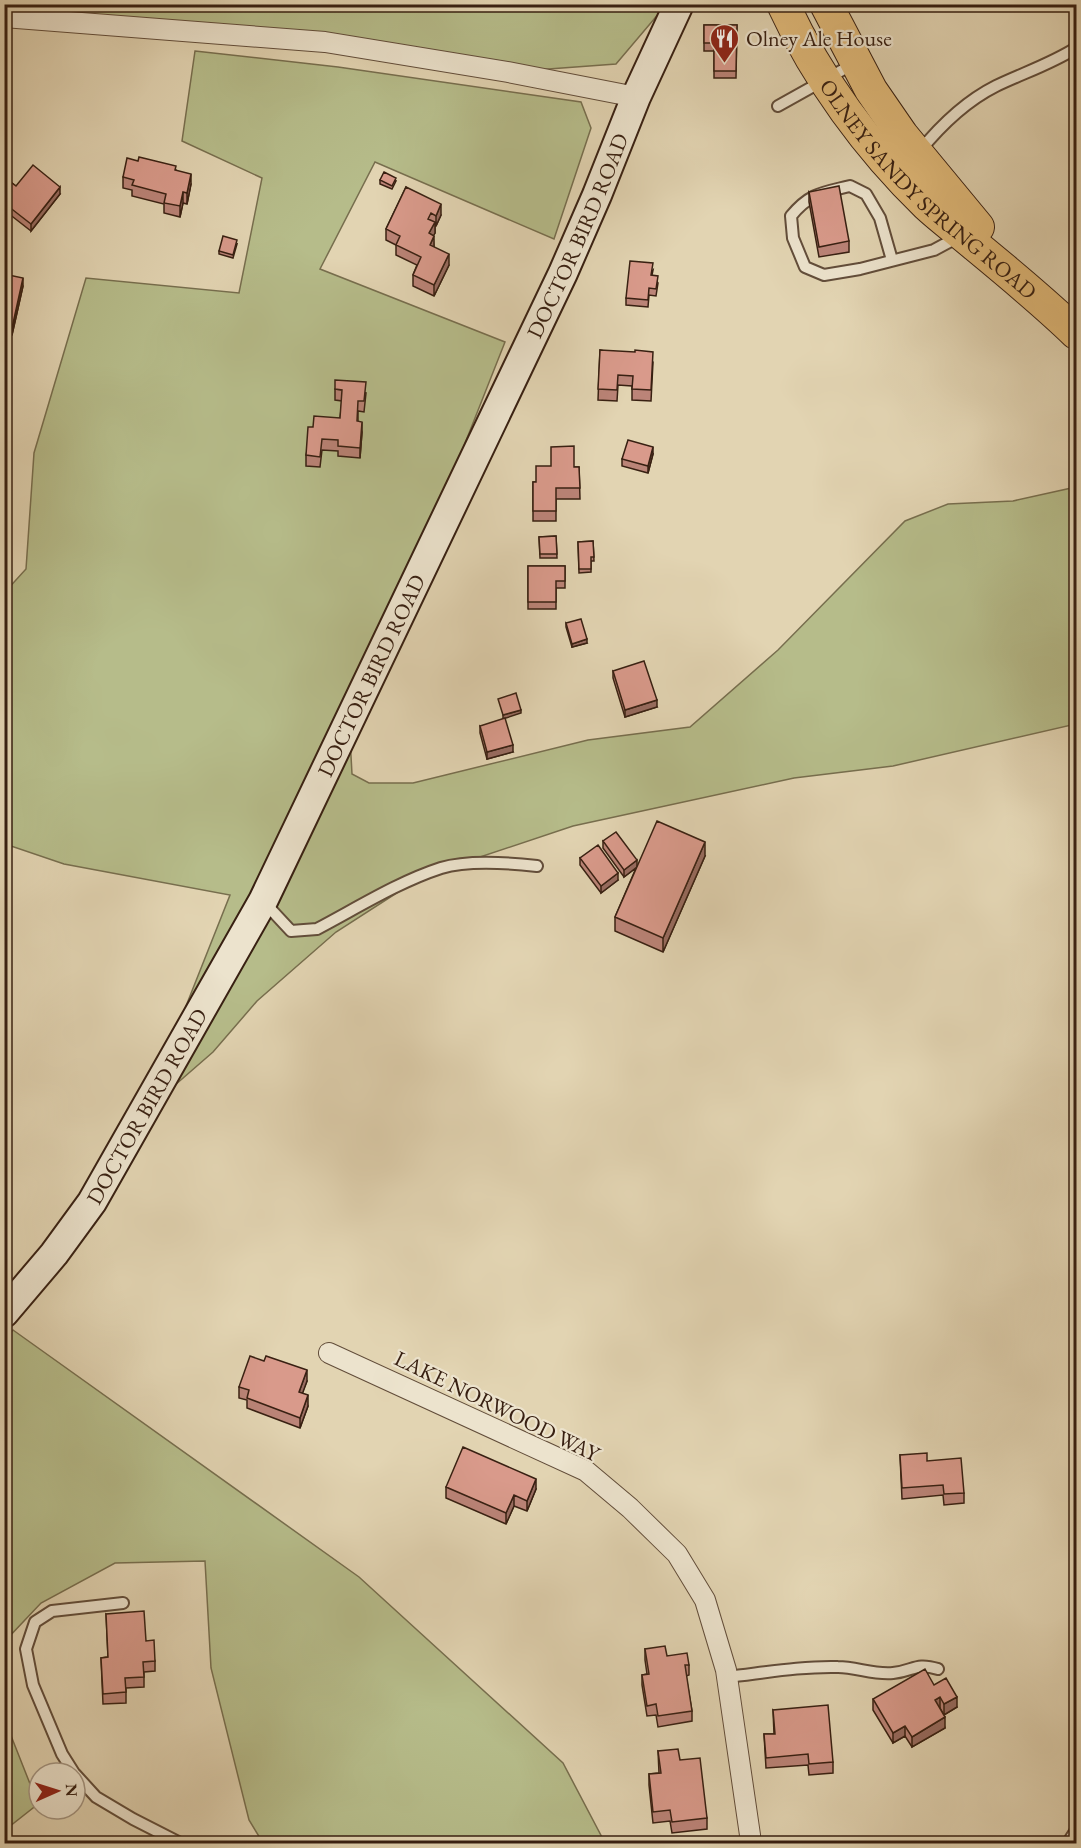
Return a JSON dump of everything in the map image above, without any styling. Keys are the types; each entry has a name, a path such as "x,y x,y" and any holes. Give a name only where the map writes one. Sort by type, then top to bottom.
{"main road":[{"name":"DOCTOR BIRD ROAD","path":"4,1313 54,1254 92,1202 263,901 563,273 636,97 680,4"},
{"name":"OLNEY SANDY SPRING ROAD","path":"783,4 827,81 880,155 928,205 1077,333"},
{"name":"OLNEY SANDY SPRING ROAD","path":"826,4 871,90 917,154 1046,304"}],"street":[{"path":"4,17 325,42 508,72 636,97"},
{"name":"LAKE NORWOOD WAY","path":"329,1353 586,1471 630,1508 677,1554 705,1600 727,1677 750,1835 749,1844"}],"lane":[{"path":"917,154 950,118 971,101 994,87 1077,48"},
{"path":"778,106 856,63"},
{"path":"892,260 880,218 866,194 850,186 817,194 803,202 791,216 793,238 805,267 824,275 892,260 934,250 962,234"},
{"path":"263,901 291,932 307,931 317,929 442,867 483,863 537,866"},
{"path":"67,1761 33,1685 26,1649 35,1622 52,1611 123,1603"},
{"path":"727,1677 817,1667 842,1667 869,1672 893,1673 925,1665 938,1669"},
{"path":"87,1787 96,1797 133,1820 182,1844"},
{"path":"1067,1844 1077,1830"}],"green space":[{"path":"32,4 666,5 616,64 508,72 29,8"},
{"path":"195,51 338,67 581,102 591,128 554,239 375,162 320,269 505,342 381,656 349,719 352,774 369,783 413,783 588,740 690,727 778,650 905,521 948,504 1013,501 1076,487 1076,724 893,766 794,778 573,826 423,876 336,932 257,1001 213,1052 144,1112 230,895 64,864 5,844 5,592 26,569 34,453 86,278 239,293 262,178 182,141"},
{"path":"13,1330 359,1577 563,1763 605,1843 263,1843 249,1820 211,1668 205,1561 115,1563 41,1603 5,1641 4,1340"},
{"path":"4,1718 27,1776 27,1813 4,1830"}],"building":[{"name":"Olney Ale House","path":"704,25 737,25 736,71 714,71 714,43 704,43"},
{"path":"139,157 176,166 175,170 191,174 187,193 183,192 180,206 164,203 166,194 132,185 134,180 123,177 127,158 138,161"},
{"path":"33,165 60,187 31,224 4,203 4,177 16,186"},
{"path":"384,172 396,178 392,186 380,180"},
{"path":"839,186 849,241 819,247 809,192"},
{"path":"406,187 441,204 436,216 431,213 428,219 435,222 429,233 434,236 430,245 449,254 434,285 413,275 421,257 396,245 400,236 386,229"},
{"path":"223,236 237,240 233,255 219,251"},
{"path":"630,261 653,263 651,275 658,276 656,289 649,288 648,300 626,298"},
{"path":"4,274 23,278 12,328 4,326"},
{"path":"600,350 653,352 651,390 632,389 633,376 618,375 617,390 598,389"},
{"path":"335,380 366,382 364,401 358,401 357,421 362,422 360,448 338,446 338,440 322,439 320,457 306,455 308,427 313,427 314,416 340,418 342,390 335,389"},
{"path":"628,440 653,447 648,466 622,459"},
{"path":"574,446 574,467 579,467 580,488 556,488 556,511 533,511 533,482 536,482 536,466 551,466 551,447"},
{"path":"556,536 557,554 540,554 539,537"},
{"path":"593,541 594,557 591,557 591,569 579,569 578,542"},
{"path":"528,566 565,566 565,581 556,581 556,602 528,602"},
{"path":"581,619 587,639 572,644 566,623"},
{"path":"644,661 657,700 625,710 613,671"},
{"path":"516,693 521,710 503,715 498,699"},
{"path":"505,718 513,745 487,752 480,726"},
{"path":"657,821 705,842 663,938 615,917"},
{"path":"616,832 637,860 624,870 603,841"},
{"path":"598,845 618,873 601,886 580,858"},
{"path":"250,1356 264,1361 266,1356 307,1370 299,1392 308,1395 300,1418 247,1398 249,1390 239,1387"},
{"path":"463,1447 536,1479 527,1501 514,1495 506,1513 446,1487"},
{"path":"927,1453 927,1461 961,1458 964,1493 944,1494 943,1485 902,1488 900,1455"},
{"path":"144,1611 146,1641 154,1640 155,1661 143,1662 144,1677 125,1678 126,1692 103,1694 101,1658 108,1657 106,1614"},
{"path":"665,1646 667,1656 687,1653 689,1665 685,1665 692,1711 658,1716 656,1704 647,1706 642,1675 649,1674 645,1649"},
{"path":"925,1669 934,1685 946,1678 957,1697 944,1704 940,1697 935,1700 945,1717 912,1737 905,1726 893,1733 873,1699"},
{"path":"828,1705 833,1762 809,1764 808,1754 766,1758 764,1734 775,1734 773,1710"},
{"path":"678,1749 680,1760 700,1758 707,1818 672,1822 670,1810 653,1812 649,1774 661,1773 658,1751"}],"place":[{"name":"Olney Ale House","path":"725,64"}]}
